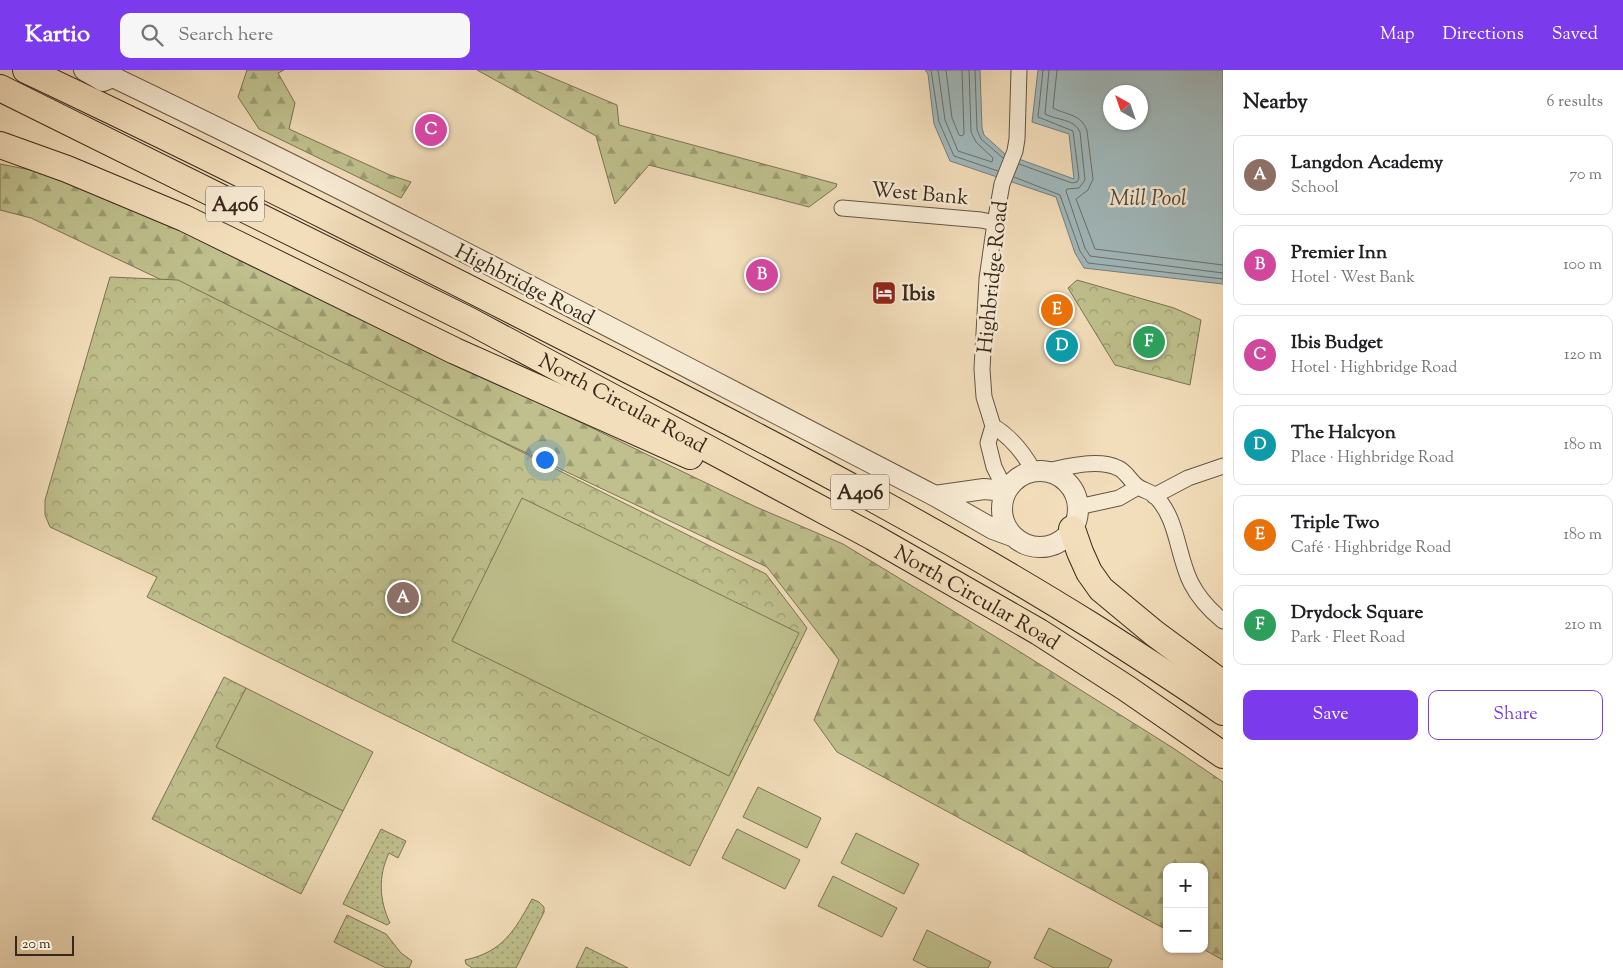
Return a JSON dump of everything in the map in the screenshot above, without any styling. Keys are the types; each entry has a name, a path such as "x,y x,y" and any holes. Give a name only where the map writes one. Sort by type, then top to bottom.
{"highway":[{"name":"North Circular Road","path":"26,70 484,296 811,465 937,533 1026,585 1223,712"},
{"name":"North Circular Road","path":"0,88 470,321 873,537 1039,632 1126,688 1223,755"},
{"name":"A406","path":"0,145 184,218 455,351 873,537"},
{"path":"1075,518 1080,552 1089,572 1102,589 1154,633 1223,684"}],"street":[{"name":"Highbridge Road","path":"84,70 103,81 112,74 508,275 935,496 993,529 1012,536"},
{"name":"Highbridge Road","path":"1006,491 994,467 988,443 992,426 984,397 982,369 987,279 995,222 1002,184 1014,151 1018,122 1018,70"},
{"name":"West Bank","path":"842,208 995,222"},
{"path":"992,426 1002,432 1021,450 1040,472 1058,476 1068,483 1075,493 1075,518 1065,538 1055,544 1044,547 1032,547 1012,536 1002,515 1002,503 1006,491 1013,482 1023,475 1040,472 1077,465 1108,465 1119,468 1138,487 1154,496 1164,509 1172,526 1191,584 1211,610 1223,621"},
{"path":"1154,496 1188,478 1223,466"},
{"path":"1075,518 1138,487"},
{"path":"935,496 984,488 1006,491"}],"green space":[{"path":"247,70 284,70 278,73 295,103 289,129 390,175 411,182 401,198 259,129 238,97"},
{"path":"477,70 534,70 617,105 619,125 837,184 836,187 809,207 649,165 615,204 596,136"},
{"path":"0,164 67,177 177,228 756,507 843,544 1009,645 1173,748 1223,782 1223,960 1208,952 1208,863 1163,863 1163,928 837,752 814,720 839,660 767,567 31,218 0,210"},
{"path":"110,277 178,280 766,574 807,628 690,866 147,597 157,577 50,527 45,515 45,500"},
{"path":"1077,280 1174,308 1201,320 1190,385 1115,365 1068,288"},
{"path":"522,498 799,633 729,776 452,641"},
{"path":"224,677 246,688 217,747 343,811 301,894 152,819"},
{"path":"246,688 373,752 343,811 216,747"},
{"path":"758,787 821,818 807,848 743,817"},
{"path":"381,829 406,841 398,858 389,853 383,870 381,888 386,914 390,923 387,925 343,904"},
{"path":"737,829 800,860 785,889 722,858"},
{"path":"856,833 919,864 904,894 841,863"},
{"path":"833,876 897,908 882,937 818,906"},
{"path":"532,899 544,907 544,912 516,968 472,968 466,964 465,960 489,951 506,938 520,920"},
{"path":"347,915 386,934 401,953 412,961 409,968 386,968 334,942"},
{"path":"1049,928 1112,960 1108,968 1054,968 1034,958"},
{"path":"927,930 991,962 988,968 929,968 913,960"},
{"path":"586,947 628,968 576,968"}],"water":[{"name":"Mill Pool","path":"925,70 980,70 982,128 984,135 1005,154 1074,179 1069,134 1032,122 1038,70 1223,70 1223,284 1084,268 1075,253 1056,197 950,161 934,124 928,74"}],"place":[{"name":"Ibis Budget","path":"431,130"},
{"name":"Premier Inn","path":"762,275"},
{"name":"Ibis","path":"884,293"},
{"name":"Triple Two","path":"1057,310"},
{"name":"Drydock Square","path":"1149,342"},
{"name":"The Halcyon","path":"1062,346"},
{"name":"Langdon Academy","path":"403,598"}]}
